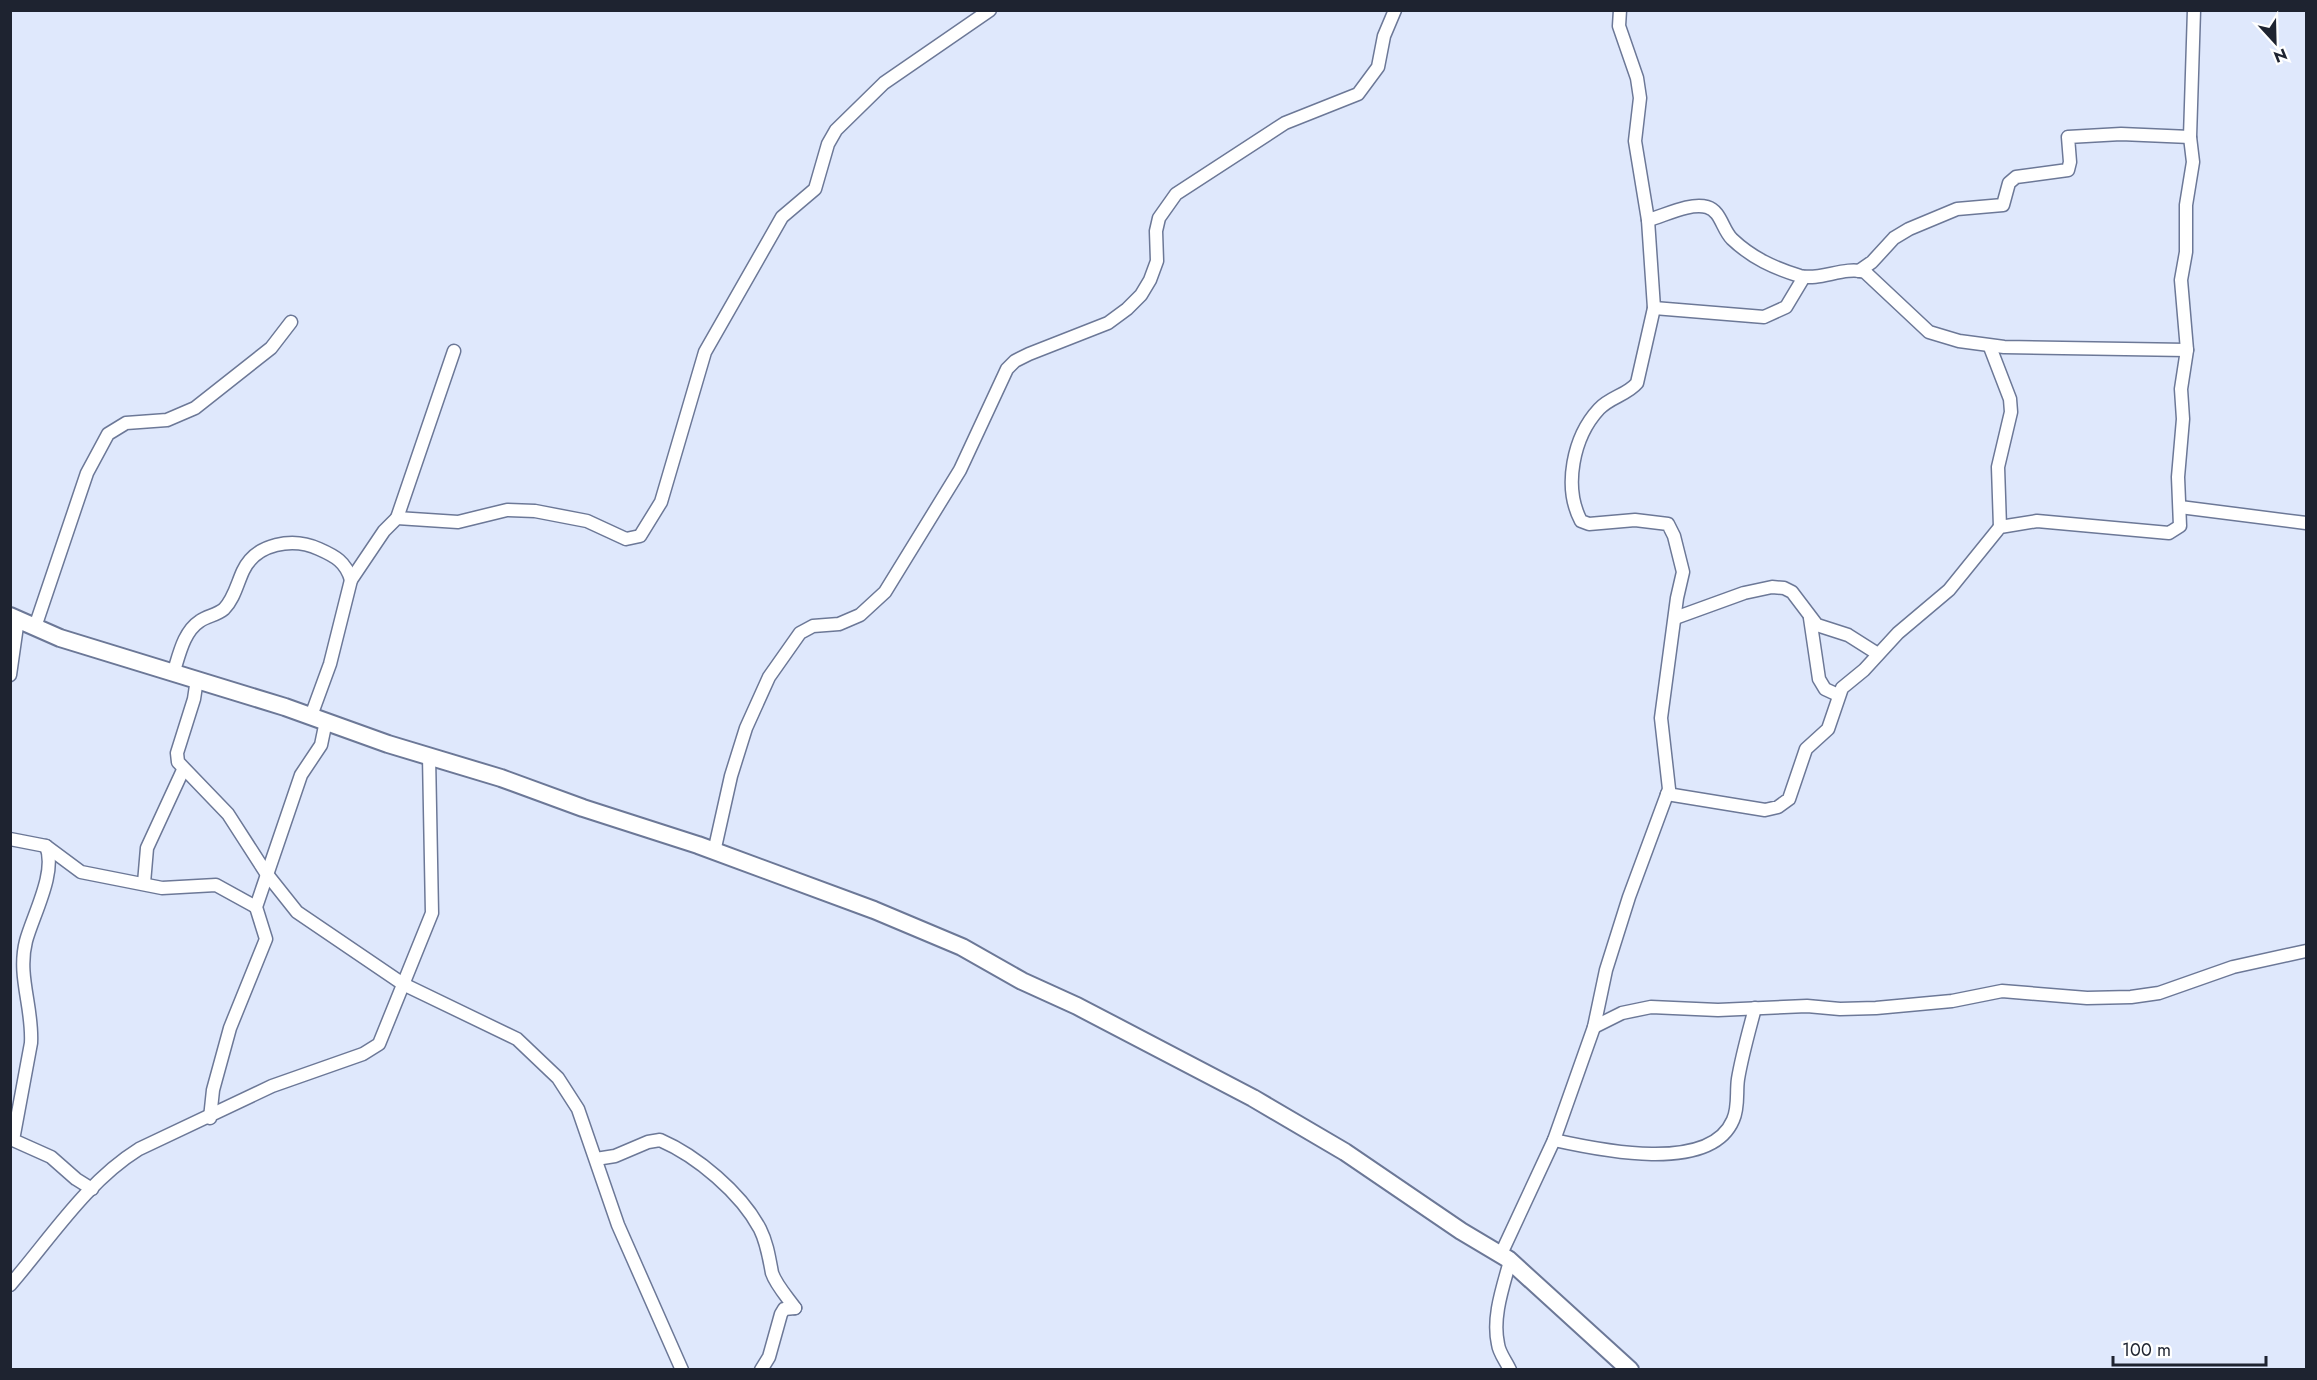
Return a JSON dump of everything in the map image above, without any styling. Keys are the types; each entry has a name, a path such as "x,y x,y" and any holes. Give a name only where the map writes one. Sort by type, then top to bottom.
{"street":[{"path":"397,518 458,522 507,510 535,511 587,521 626,539 640,536 661,502 705,352 782,217 815,189 828,144 836,130 884,83 990,10"},
{"path":"714,852 740,747 757,700 769,677 800,633 813,627 839,624 860,615 885,592 960,471 1007,369 1015,361 1029,354 1108,323 1127,309 1141,295 1150,280 1157,261 1156,231 1160,218 1176,194 1285,123 1358,94 1378,67 1384,36 1395,10"},
{"path":"1510,1370 1500,1351 1497,1332 1505,1257 1554,1140 1594,1027 1606,970 1626,906 1667,794 1669,771 1662,739 1661,718 1683,572 1671,528 1666,523 1655,521 1589,524 1581,521 1575,511 1573,490 1573,466 1579,444 1588,425 1606,403 1633,389 1637,383 1654,308 1648,220 1635,141 1640,98 1637,78 1618,26 1620,10"},
{"path":"2000,527 2037,521 2169,533 2180,526 2181,389 2187,350 2181,280 2186,252 2186,205 2193,162 2190,137 2194,10"},
{"path":"1859,271 1872,262 1894,238 1909,229 1957,209 2003,205 2009,183 2016,177 2068,170 2070,162 2068,137 2121,135 2190,137"},
{"path":"1648,220 1699,206 1709,207 1718,215 1731,238 1753,257 1767,265 1804,277 1859,271 1869,275 1929,332 1959,341 1990,347 2187,350"},
{"path":"1654,308 1764,317 1786,307 1804,277"},
{"path":"35,627 87,473 108,434 126,423 167,420 195,408 271,348 291,322"},
{"path":"1667,794 1765,810 1784,804 1789,798 1806,749 1832,723 1838,695 1848,681 1864,670 1878,654 1949,590 2000,527 1998,467 2011,412 2010,399 1990,347"},
{"path":"210,1118 213,1090 223,1049 241,998 266,939 256,907 266,873 301,776 321,745 319,718 351,580 384,531 397,518 454,351"},
{"path":"2180,507 2307,523"},
{"path":"173,674 193,626 224,609 233,596 244,569 260,552 282,543 303,543 338,559 347,569 351,580"},
{"path":"1675,618 1744,593 1772,586 1784,588 1792,592 1810,618 1824,628 1848,634 1878,654"},
{"path":"10,675 14,618 60,638 173,674 197,679 501,778 864,906 962,947 1022,981 1077,1006 1253,1098 1345,1152 1461,1231 1505,1257 1630,1370"},
{"path":"1810,618 1819,679 1825,689 1838,695"},
{"path":"197,679 194,699 177,753 178,762 183,770 191,775 228,814 266,873 297,912 403,984 517,1039 547,1065 578,1109 618,1225 682,1370"},
{"path":"10,1286 92,1189 122,1160 138,1149 210,1118 272,1086 373,1050 379,1044 432,913 429,756"},
{"path":"144,883 147,848 183,770"},
{"path":"10,839 46,846 81,872 162,888 216,885 256,907"},
{"path":"46,846 49,856 46,876 22,966 32,1029 12,1139 51,1157 76,1179 92,1189"},
{"path":"1594,1027 1622,1013 1651,1007 1718,1010 1876,1008 1952,1001 2002,991 2104,998 2132,997 2159,993 2233,967 2307,951"},
{"path":"410,970 420,991"},
{"path":"1554,1140 1620,1153 1686,1151 1711,1144 1733,1121 1738,1079 1755,1008"},
{"path":"596,1160 621,1155 648,1142 660,1140 711,1174 749,1212 766,1242 774,1277 795,1308 784,1309 781,1314 769,1357 761,1370"}]}
